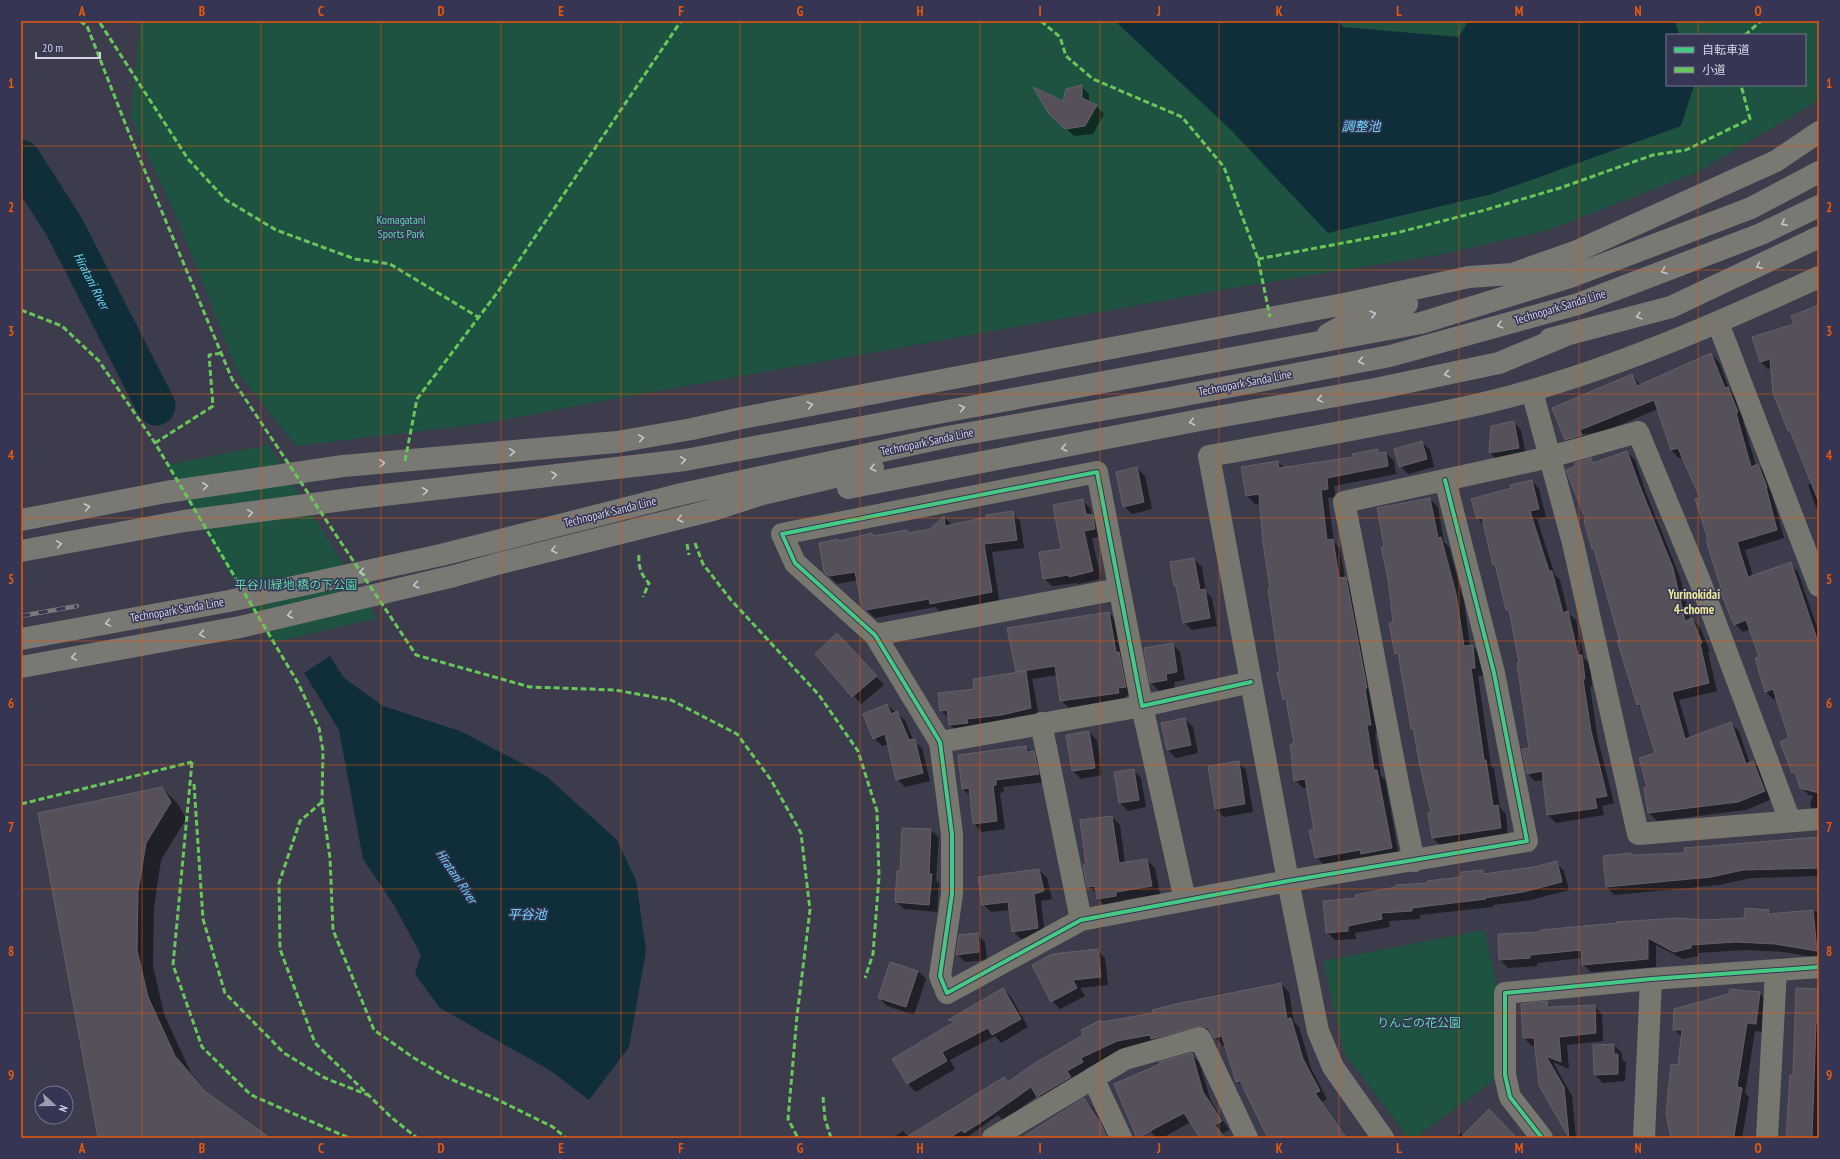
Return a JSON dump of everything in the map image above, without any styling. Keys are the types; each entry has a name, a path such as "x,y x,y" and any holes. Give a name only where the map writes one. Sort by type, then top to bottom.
{"main road":[{"path":"1313,343 1355,319 1512,274 1577,251 1776,161 1819,132"},
{"path":"21,551 184,522 358,498 685,460 1421,323 1570,277 1751,208 1819,172"},
{"name":"Technopark Sanda Line","path":"21,639 229,601 441,554 682,494 947,437 1164,399 1390,356 1578,304 1761,234 1819,206"},
{"path":"1390,356 1447,360 1564,336 1671,307 1819,237"},
{"path":"21,520 166,492 343,466 616,442 692,429 1349,303 1469,277 1512,274"},
{"path":"713,510 905,478 1200,420 1375,389 1499,363 1564,336"},
{"path":"692,429 746,427 814,420 938,413"},
{"path":"21,667 240,627 454,576 713,510 759,495 904,461 947,437"}],"street":[{"path":"1383,1138 1333,1067 1318,1031 1288,881 1209,456 1437,414 1532,391 1628,360 1718,323 1819,277"},
{"path":"1718,323 1819,586"},
{"path":"1532,391 1584,588 1638,834 1819,818"},
{"path":"1414,860 1396,776 1368,617 1344,502 1550,457 1638,432 1701,584 1790,821"},
{"path":"1185,900 1142,706 1097,472 782,534 795,563 875,635 940,742 952,834 952,894 940,976 948,993 1082,920 1288,881 1527,840 1494,673 1445,480"},
{"path":"875,635 1119,589"},
{"path":"940,742 1142,706 1251,682"},
{"path":"1041,723 1082,920"},
{"path":"1542,1138 1510,1097 1505,1075 1504,992 1651,979 1819,967"},
{"path":"1767,1138 1776,970"},
{"path":"1644,1138 1651,979"},
{"path":"993,1138 1125,1059 1200,1038 1247,1138"},
{"path":"1093,1078 1121,1138"}],"green space":[{"name":"Komagatani Sports Park","path":"140,21 1819,21 1819,100 1698,172 1545,231 1438,255 1227,289 487,423 296,446 238,373 179,223 131,118"},
{"name":"平谷川緑地 橋の下公園","path":"269,445 377,618 271,643 166,465"},
{"name":"りんごの花公園","path":"1484,930 1499,992 1494,1080 1415,1138 1408,1138 1344,1053 1323,961"}],"water":[{"name":"調整池","path":"1115,21 1338,21 1343,27 1459,37 1468,21 1675,21 1679,34 1666,34 1666,86 1694,86 1681,126 1492,194 1328,233 1231,130"},
{"name":"平谷池","path":"330,656 344,678 383,706 460,731 546,776 617,840 636,880 646,951 629,1047 589,1100 551,1071 440,1008 415,974 421,955 394,905 363,859 339,730 304,673"}],"building":[{"path":"1082,85 1082,98 1097,105 1085,126 1065,129 1049,114 1033,87 1063,101 1066,89"},
{"path":"1819,305 1818,500 1790,430 1788,431 1773,393 1770,359 1760,362 1752,337 1794,324 1791,316"},
{"path":"1711,353 1725,388 1728,387 1738,412 1736,413 1751,467 1758,464 1767,487 1777,530 1737,542 1748,577 1791,562 1819,645 1819,793 1800,788 1795,772 1792,773 1780,742 1789,738 1773,689 1765,692 1755,658 1759,657 1746,620 1734,625 1719,588 1721,588 1706,540 1708,539 1695,499 1700,498 1678,448 1671,450 1654,400 1580,430 1582,435 1565,440 1552,408 1632,374 1637,386"},
{"path":"1514,421 1519,448 1489,453 1491,426"},
{"path":"1422,441 1427,459 1399,467 1394,449"},
{"path":"1378,449 1378,453 1386,452 1388,466 1327,478 1328,489 1321,490 1327,540 1333,539 1339,578 1346,577 1367,688 1365,688 1371,725 1367,725 1374,770 1377,770 1392,848 1361,854 1360,850 1315,858 1309,830 1314,830 1305,779 1294,781 1290,744 1294,744 1286,699 1283,700 1277,672 1280,672 1268,589 1270,589 1263,542 1259,494 1246,496 1241,467 1278,461 1279,468 1353,457 1352,454"},
{"path":"1627,451 1673,568 1685,621 1692,618 1702,643 1700,644 1709,683 1672,692 1685,739 1731,722 1746,764 1753,761 1765,791 1738,802 1648,813 1644,788 1647,787 1639,758 1655,753 1640,704 1637,705 1617,640 1620,642 1594,549 1592,549 1584,520 1586,520 1566,470 1576,466 1575,463 1591,458 1593,463"},
{"path":"1137,467 1144,502 1123,507 1116,472"},
{"path":"1532,480 1539,509 1530,511 1549,571 1552,571 1563,613 1568,611 1578,655 1582,655 1585,679 1583,679 1591,731 1607,796 1595,798 1597,808 1547,815 1542,771 1527,774 1522,749 1529,748 1517,663 1519,662 1509,610 1506,610 1495,564 1493,565 1482,518 1477,519 1471,499 1511,488 1510,485"},
{"path":"1430,498 1438,538 1441,537 1456,594 1464,646 1473,645 1475,668 1471,668 1484,760 1486,760 1493,806 1498,805 1501,828 1432,838 1428,813 1431,812 1413,728 1411,729 1398,653 1395,654 1389,623 1393,622 1388,579 1381,547 1384,546 1377,508"},
{"path":"1083,499 1086,514 1093,515 1095,529 1084,531 1093,571 1069,577 1069,575 1043,579 1039,552 1061,549 1053,505"},
{"path":"1013,511 1017,540 984,544 992,592 930,604 929,599 866,610 862,607 855,572 829,576 824,572 819,543 838,539 839,541 872,533 873,536 907,530 907,533 930,529 944,516 945,526 987,517 986,515"},
{"path":"1194,558 1200,590 1205,589 1210,618 1183,623 1170,562"},
{"path":"1109,612 1116,652 1119,652 1126,687 1118,688 1119,693 1060,701 1055,666 1016,672 1007,628"},
{"path":"837,633 877,676 852,697 815,654"},
{"path":"1173,643 1177,672 1166,674 1167,680 1150,683 1144,648"},
{"path":"1026,671 1031,708 1002,715 967,719 968,723 949,725 947,710 940,711 938,693 974,689 973,679"},
{"path":"887,704 891,714 897,711 909,740 915,739 923,773 896,780 885,734 873,739 863,714"},
{"path":"1185,718 1191,745 1167,750 1161,723"},
{"path":"1089,731 1095,768 1072,771 1066,735"},
{"path":"1026,746 1027,752 1034,751 1039,774 996,780 996,785 993,785 997,821 973,824 969,788 962,789 958,755"},
{"path":"1239,761 1245,804 1215,809 1208,766"},
{"path":"1134,769 1139,800 1119,803 1114,772"},
{"path":"162,787 171,802 146,843 138,891 137,950 148,997 175,1056 206,1092 270,1138 98,1138 38,813"},
{"path":"1112,816 1119,863 1147,859 1152,886 1116,892 1116,896 1097,899 1095,886 1087,887 1083,865 1086,865 1080,820"},
{"path":"902,828 931,829 929,874 932,874 929,905 895,902 897,871 900,871"},
{"path":"1819,837 1819,868 1743,870 1711,877 1606,887 1603,856 1631,853 1631,855 1685,853 1684,848"},
{"path":"1557,861 1562,882 1523,892 1485,898 1486,899 1412,908 1412,911 1381,913 1382,919 1348,926 1348,931 1326,933 1323,901 1356,898 1355,895 1396,887 1396,885 1427,883 1427,881 1461,877 1461,872 1483,870 1483,874 1534,867"},
{"path":"1039,869 1044,891 1034,894 1038,928 1012,932 1008,902 982,905 978,877"},
{"path":"1745,908 1769,910 1769,914 1813,910 1817,951 1775,944 1736,942 1691,945 1691,948 1674,952 1648,938 1648,959 1582,965 1581,950 1530,955 1530,958 1499,960 1498,934 1540,932 1540,930 1618,923 1616,922 1678,918 1703,920 1744,918"},
{"path":"978,933 979,952 956,955 959,935"},
{"path":"1098,949 1101,977 1073,980 1077,988 1051,1002 1032,965 1052,954"},
{"path":"890,962 918,971 906,1007 878,998"},
{"path":"1281,983 1287,1019 1291,1018 1303,1059 1320,1091 1315,1093 1347,1138 1268,1138 1240,1081 1236,1082 1222,1036 1214,1038 1208,1028 1202,1026 1151,1039 1150,1035 1117,1041 1081,1058 1083,1062 1067,1071 1071,1077 1037,1097 1031,1087 964,1133 962,1130 949,1138 905,1138 1004,1077 1008,1082 1035,1063 1083,1035 1081,1030 1101,1020 1102,1022 1153,1013 1152,1010 1181,1003"},
{"path":"1003,988 1021,1019 992,1035 988,1028 942,1052 947,1061 907,1084 892,1059 954,1022 948,1020"},
{"path":"1796,988 1819,989 1819,1023 1816,1023 1812,1138 1786,1138 1790,1075 1793,1075"},
{"path":"1730,989 1760,992 1756,1024 1747,1023 1737,1087 1742,1088 1734,1136 1671,1138 1666,1113 1671,1064 1678,1065 1682,1030 1673,1030 1674,1009 1728,994"},
{"path":"1547,1001 1548,1007 1595,1005 1596,1033 1559,1037 1561,1062 1546,1056 1564,1087 1569,1138 1539,1085 1534,1038 1523,1038 1521,1004"},
{"path":"1614,1044 1614,1054 1618,1054 1618,1074 1594,1075 1593,1045"},
{"path":"1192,1053 1203,1092 1222,1121 1215,1125 1225,1138 1200,1138 1184,1113 1137,1138 1114,1084 1160,1064 1159,1062"},
{"path":"1084,1098 1100,1122 1107,1138 1021,1138"},
{"path":"1489,1109 1517,1138 1460,1138"}],"waterway":[{"name":"Hiratani River","path":"21,159 65,228 156,406"}],"railway":[{"path":"21,616 77,606"}],"marked path":[{"path":"80,21 87,26 129,133 232,379 416,655 530,687 615,690 671,700 737,734 771,780 801,833 810,910 797,1016 788,1119 798,1138"},
{"path":"405,461 417,399 497,293 681,21"},
{"path":"1041,21 1060,37 1066,56 1093,79 1182,117 1224,167 1258,259 1270,317"},
{"path":"1746,34 1761,21"},
{"path":"100,23 188,159 226,200 276,230 355,259 390,264 478,317"},
{"path":"1258,259 1396,233 1485,210 1560,188 1653,155 1686,150 1750,119 1741,86"},
{"path":"21,310 62,326 99,361 155,443 298,683 319,728 323,751 322,802 330,858 333,930 374,1030 414,1058 448,1078 492,1097 553,1127 566,1138"},
{"path":"155,443 213,406 209,355 222,353"},
{"path":"695,543 703,564 731,600 819,695 858,751 877,811 879,877 873,954 865,978"},
{"path":"687,544 689,555"},
{"path":"639,555 641,570 649,583 643,597"},
{"path":"192,762 173,965 202,1047 251,1095 349,1138"},
{"path":"21,804 192,762"},
{"path":"194,784 203,919 225,993 284,1053 325,1078 368,1095"},
{"path":"322,802 300,821 279,883 280,949 315,1043 391,1117 417,1138"},
{"path":"823,1097 825,1119 831,1138"}],"cycle path":[{"path":"1251,682 1142,706 1097,472 782,534 795,563 875,635 940,742 952,834 952,894 940,976 947,993 1081,920 1288,881 1527,841 1494,673 1445,480"},
{"path":"1542,1138 1510,1097 1505,1075 1505,993 1651,979 1819,967"}],"district":[{"name":"Yurinokidai 4-chome","path":"1694,602"}]}
